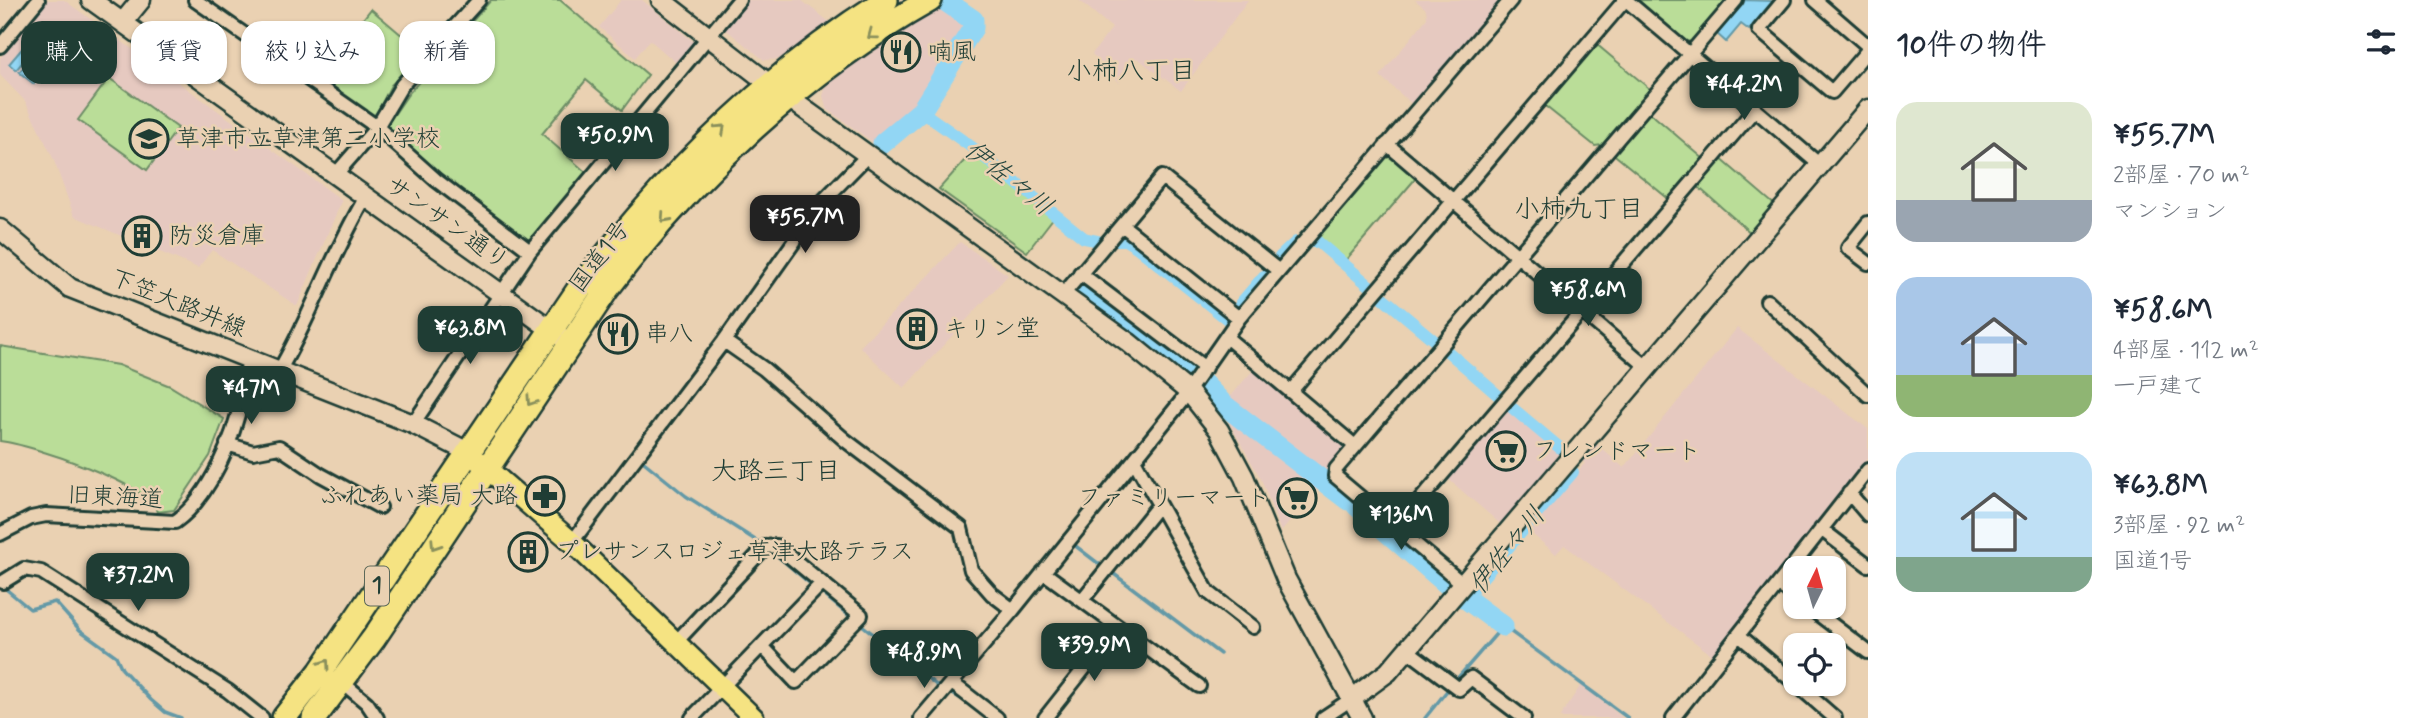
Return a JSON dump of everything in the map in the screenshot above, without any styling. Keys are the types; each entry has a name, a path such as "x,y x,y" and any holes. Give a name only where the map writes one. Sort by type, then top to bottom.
{"highway":[{"name":"国道1号","path":"314,718 343,683 570,343 637,248 738,142 780,92 808,53 886,0"},
{"name":"国道1号","path":"284,718 320,672 551,329 595,267 645,208 720,128 880,28 930,0"}],"main road":[{"path":"468,452 572,542 676,642 717,692 754,718"}],"street":[{"path":"0,46 38,0"},
{"name":"サンサン通り","path":"91,0 570,343"},
{"path":"123,22 141,0"},
{"path":"195,0 377,127 436,180 530,251"},
{"path":"336,174 377,127 402,85 479,0"},
{"path":"661,0 780,92 1128,342 1189,392 1219,430 1244,477 1286,579 1350,701 1362,718"},
{"path":"413,424 530,251 739,0"},
{"path":"921,718 1013,610 1189,392 1239,318 1511,0"},
{"path":"1291,391 1625,0 1820,165"},
{"path":"1464,585 1335,476 1336,470 1736,0"},
{"path":"1784,0 1759,30 1832,92 1868,48 1815,0"},
{"path":"1398,527 1755,109"},
{"path":"1323,718 1388,673 1868,109"},
{"path":"1387,144 1647,368"},
{"path":"572,542 724,341 822,202 868,155"},
{"path":"1062,296 1162,177 1279,271"},
{"path":"279,371 309,316 348,226 366,197"},
{"path":"1868,223 1849,248 1868,263"},
{"path":"1122,225 1239,318"},
{"name":"下笠大路井線","path":"0,229 71,288 413,424 468,452"},
{"path":"1080,273 1205,368"},
{"path":"1767,301 1868,395"},
{"path":"1226,337 1355,446"},
{"path":"724,341 764,369 845,440 961,528 971,570 992,594 1013,610"},
{"name":"旧東海道","path":"0,534 31,518 47,515 175,522 201,493 227,444 240,406 249,359"},
{"path":"227,444 253,452 279,447 321,475 380,507"},
{"path":"1134,460 1208,593 1252,627"},
{"path":"1673,718 1868,470"},
{"path":"1849,493 1868,515"},
{"path":"1082,600 1158,506"},
{"path":"1821,529 1868,565"},
{"path":"676,642 765,547 777,546 861,615 796,682 761,646"},
{"path":"0,596 2,579 24,569 41,572 228,691 262,718"},
{"path":"1044,572 1199,686"},
{"path":"692,718 822,583"},
{"path":"1779,585 1783,588"},
{"path":"1826,620 1868,652"},
{"path":"1045,718 1117,627"},
{"path":"1740,636 1783,673"},
{"path":"1408,650 1453,685 1471,678 1524,718"},
{"path":"343,683 367,703 377,718"},
{"path":"952,683 997,718"},
{"path":"1810,696 1835,718"}],"shaded area":[{"name":"草津市立草津第二小学校","path":"46,0 64,0 93,21 29,21"},
{"path":"621,0 642,0 699,46 681,67 650,40 635,58 599,27"},
{"path":"746,0 801,0 831,23 781,59 764,60 724,28"},
{"path":"1079,0 1248,0 1181,91 1137,58 1119,82 1092,54 1112,28"},
{"path":"1415,0 1503,0 1413,105 1380,76 1427,18 1426,9"},
{"path":"941,6 971,25 951,59 928,86 906,120 879,138 878,146 827,109 823,96 827,83"},
{"name":"草津市立草津第二小学校","path":"21,32 21,84 117,84 117,38 131,48 131,84 181,84 342,200 297,306 212,250 198,268 74,216 53,158 25,101 0,75 0,58"},
{"path":"960,242 1008,275 904,388 860,347"},
{"path":"1737,328 1868,429 1868,458 1793,556 1783,556 1783,569 1714,660 1708,652 1564,545 1556,554 1526,529 1585,463 1580,459 1594,442 1624,468"},
{"path":"1255,368 1343,443 1343,451 1323,476 1226,401"},
{"path":"1508,408 1564,455 1504,527 1447,478"},
{"path":"1229,416 1320,486 1281,532 1261,479 1227,419"},
{"path":"1581,685 1623,718 1559,718"}],"green space":[{"path":"491,0 560,0 648,75 622,110 586,80 542,134 588,174 529,245 447,182 385,128 417,84 495,84 495,21 472,21"},
{"path":"1638,0 1728,0 1693,41 1684,42"},
{"path":"371,9 399,33 399,77 391,85 376,115 369,118 321,84 385,84 385,21 362,21"},
{"path":"1595,43 1651,90 1602,145 1595,146 1545,106 1545,101"},
{"path":"105,84 117,84 178,128 147,170 78,120"},
{"path":"1648,111 1705,160 1670,200 1611,152"},
{"path":"973,151 1054,217 1027,252 939,189"},
{"path":"1392,157 1416,178 1345,261 1316,235 1383,158"},
{"path":"1720,158 1776,206 1752,234 1696,185"},
{"path":"0,346 118,365 170,386 224,419 210,456 174,510 158,512 151,501 135,490 88,467 0,441"}],"water":[{"path":"1743,0 1774,1 1749,30 1741,24 1726,42 1716,33"},
{"path":"21,50 21,64 16,70 9,64"}],"waterway":[{"name":"伊佐々川","path":"883,143 921,111 973,28 973,20 944,0"},
{"name":"伊佐々川","path":"921,111 973,148 1084,238 1098,241"},
{"name":"伊佐々川","path":"1114,240 1125,240 1138,248 1227,319"},
{"name":"伊佐々川","path":"1280,257 1296,242"},
{"name":"伊佐々川","path":"1312,242 1318,242 1371,287"},
{"name":"伊佐々川","path":"1241,303 1264,276"},
{"name":"伊佐々川","path":"1075,286 1192,374"},
{"name":"伊佐々川","path":"1381,296 1436,342"},
{"name":"伊佐々川","path":"1446,350 1500,397"},
{"name":"伊佐々川","path":"1202,382 1224,405 1348,500"},
{"name":"伊佐々川","path":"1510,406 1566,453"},
{"path":"639,458 686,496 760,543"},
{"name":"伊佐々川","path":"1465,598 1573,472"},
{"name":"伊佐々川","path":"1357,506 1448,585"},
{"path":"1073,544 1103,567"},
{"path":"775,554 808,582"},
{"path":"1110,571 1220,654"},
{"path":"7,590 30,609 55,602 80,630 116,656 122,669 151,700 165,712 181,718"},
{"path":"824,595 848,615"},
{"name":"伊佐々川","path":"1465,598 1503,626"},
{"path":"862,625 940,688"},
{"path":"1455,681 1503,626 1628,718"},
{"name":"伊佐々川","path":"1425,718 1450,687"},
{"path":"949,692 970,704"}],"place":[{"name":"喃風","path":"901,52"},
{"name":"草津市立草津第二小学校","path":"149,139"},
{"name":"防災倉庫","path":"142,236"},
{"name":"キリン堂","path":"917,329"},
{"name":"串八","path":"618,334"},
{"name":"フレンドマート","path":"1506,451"},
{"name":"ふれあい薬局 大路","path":"545,496"},
{"name":"ファミリーマート","path":"1297,498"},
{"name":"プレサンスロジェ草津大路テラス","path":"528,552"}],"district":[{"name":"小柿八丁目","path":"1131,72"},
{"name":"小柿九丁目","path":"1579,210"},
{"name":"大路三丁目","path":"776,472"}]}
